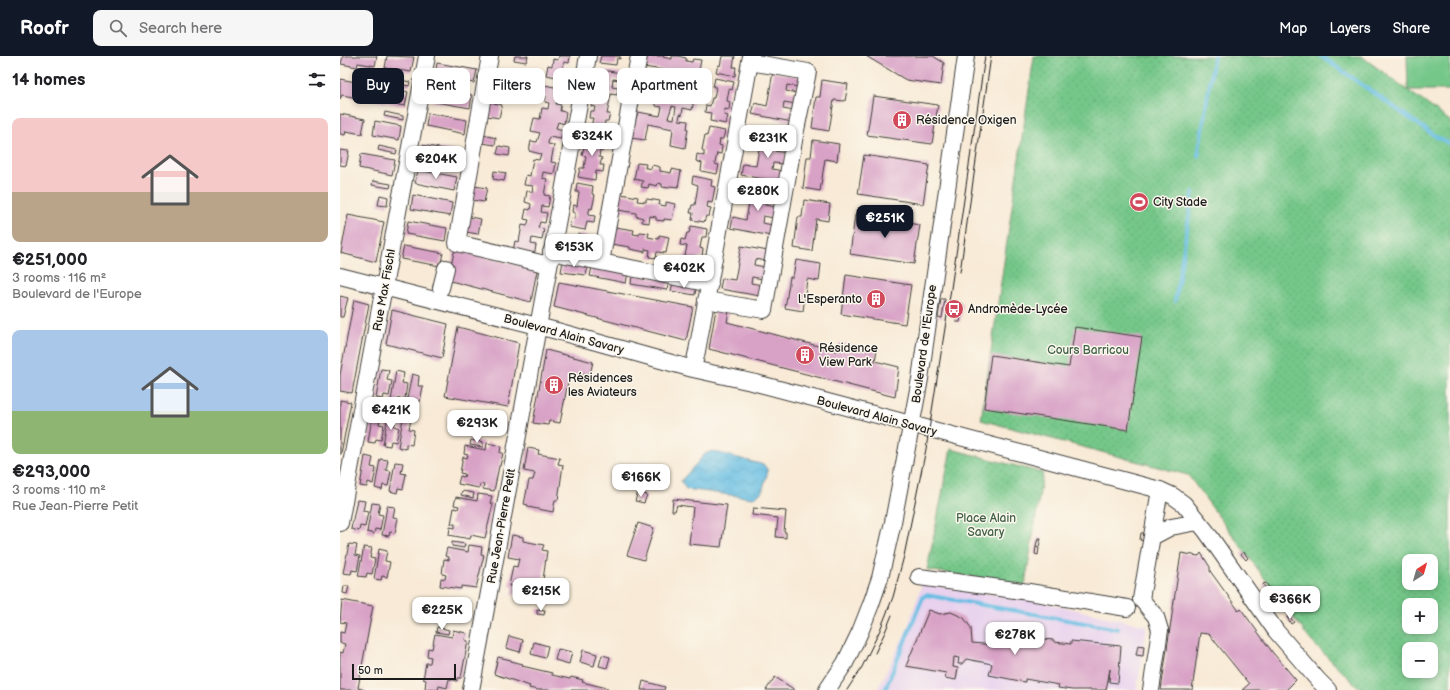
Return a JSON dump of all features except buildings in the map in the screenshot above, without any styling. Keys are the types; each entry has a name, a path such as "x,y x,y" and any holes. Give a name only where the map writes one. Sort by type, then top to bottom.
{"street":[{"name":"Rue Max Fischl","path":"340,523 427,56"},
{"path":"490,56 457,243 550,259 601,262 710,284"},
{"name":"Rue Jean-Pierre Petit","path":"471,690 588,56"},
{"path":"601,262 639,56"},
{"name":"Boulevard de l'Europe","path":"827,690 845,663 860,632 880,578 912,425 920,379 966,56"},
{"path":"693,369 751,59 808,72 764,310 706,300"},
{"path":"441,288 446,268"},
{"name":"Boulevard Alain Savary","path":"340,276 693,369 756,383 1160,490 1173,496 1184,504 1276,631 1328,690"},
{"path":"1151,690 1160,630 1156,617 1141,599 1160,490"},
{"path":"1152,537 1171,527 1198,522"},
{"path":"919,577 1029,592 1127,608"}],"shaded area":[{"path":"922,584 1037,601 1147,626 1137,690 877,690 906,632"}],"green space":[{"name":"Cours Barricou","path":"1034,56 1361,56 1450,121 1450,690 1363,690 1355,684 1311,641 1188,475 981,420"},
{"path":"1407,56 1450,56 1450,90 1408,90"},
{"name":"Place Alain Savary","path":"951,449 1043,473 1025,585 927,570"}],"water":[{"path":"712,451 764,465 768,471 762,492 753,498 686,489 681,481 705,454"}],"waterway":[{"path":"1198,156 1214,56"},
{"path":"1321,56 1435,136 1450,144"},
{"path":"1175,301 1193,193"},
{"path":"885,690 923,597 926,595 1118,629"}],"tram line":[{"path":"847,690 862,667 880,630 893,597 904,556 926,449 985,56"},
{"path":"960,272 991,56"},
{"path":"875,653 892,615"}],"place":[{"name":"Résidence Oxigen","path":"902,120"},
{"name":"City Stade","path":"1139,202"},
{"name":"L'Esperanto","path":"876,299"},
{"name":"Andromède-Lycée","path":"954,309"},
{"name":"Résidence View Park","path":"805,355"},
{"name":"Résidences les Aviateurs","path":"554,385"}]}
